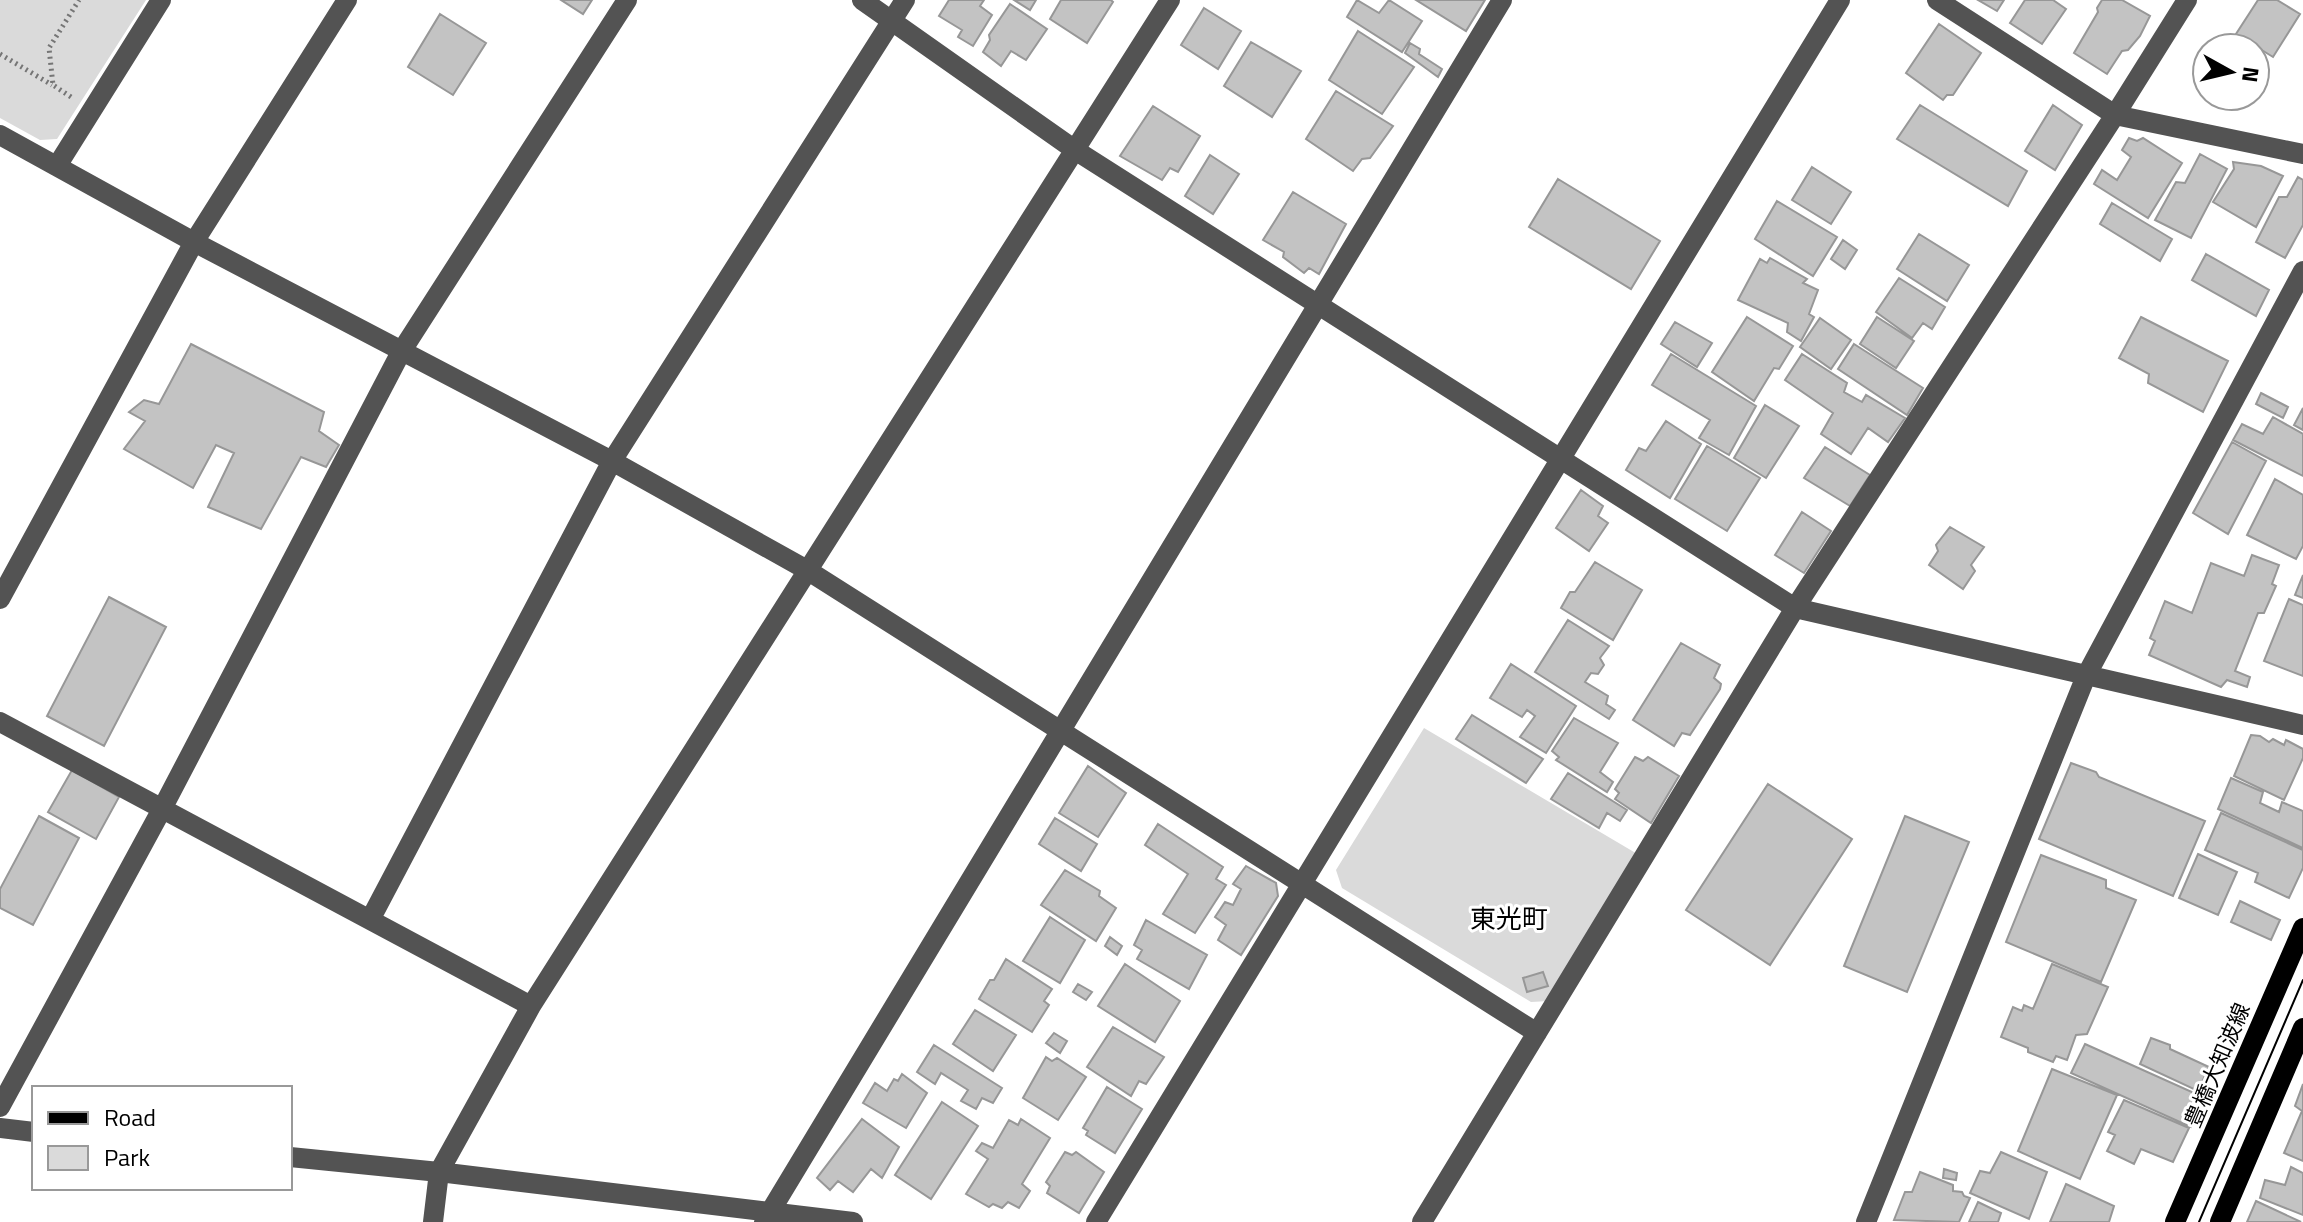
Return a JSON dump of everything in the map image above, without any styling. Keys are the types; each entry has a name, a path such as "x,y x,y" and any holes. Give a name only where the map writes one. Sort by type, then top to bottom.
{"main road":[{"name":"豊橋大知波線","path":"2175,1222 2303,928"},
{"path":"2220,1222 2303,1028"}],"street":[{"path":"57,166 161,0"},
{"path":"0,599 194,242 347,0"},
{"path":"0,1107 162,809 401,352 627,0"},
{"path":"862,0 1075,150 1795,608 2303,725"},
{"path":"371,918 612,461 905,0"},
{"path":"433,1222 439,1172 531,1006 1170,0"},
{"path":"766,1218 1502,0"},
{"path":"1096,1222 1840,0"},
{"path":"1937,0 2115,115 2303,154"},
{"path":"1422,1222 1795,608 2187,0"},
{"path":"0,135 194,242 612,461 807,570 1537,1033"},
{"path":"1866,1222 2086,676 2303,271"},
{"path":"0,722 531,1006"},
{"path":"0,1128 32,1132"},
{"path":"292,1157 439,1172 766,1218 853,1222"}],"path":[{"path":"53,85 49,48 79,0"},
{"path":"0,54 92,110"}],"green space":[{"path":"0,0 146,0 57,139 40,140 0,118"},
{"path":"1424,728 1639,855 1549,1001 1531,1002 1342,888 1336,870"}],"building":[{"path":"561,0 592,0 583,14"},
{"path":"949,0 984,0 980,6 992,15 973,46 958,37 962,30 939,16"},
{"path":"1014,0 1036,0 1030,10"},
{"path":"1061,0 1113,2 1087,43 1050,19"},
{"path":"1357,0 1379,13 1389,0 1422,21 1402,52 1347,17"},
{"path":"1416,0 1485,0 1466,31"},
{"path":"1978,0 2004,0 1997,11"},
{"path":"2025,0 2053,0 2066,9 2042,44 2010,23"},
{"path":"2102,0 2122,0 2150,16 2140,36 2128,50 2122,51 2107,74 2074,53"},
{"path":"2258,0 2277,0 2300,14 2273,57 2271,32 2237,32"},
{"path":"1010,4 1047,29 1026,60 1011,51 1001,66 983,52 990,40 989,35"},
{"path":"1204,8 1241,31 1218,69 1181,45"},
{"path":"440,14 486,43 453,95 408,67"},
{"path":"1939,24 1981,53 1953,95 1947,95 1943,100 1906,73"},
{"path":"1358,31 1414,67 1382,114 1329,80"},
{"path":"1251,42 1301,71 1272,117 1224,86"},
{"path":"1410,43 1420,49 1419,54 1442,69 1438,77 1405,53"},
{"path":"1336,91 1393,126 1370,158 1362,159 1353,171 1306,139"},
{"path":"1920,105 2027,171 2008,206 1897,139"},
{"path":"2053,105 2082,125 2055,170 2025,151"},
{"path":"1153,106 1200,136 1178,172 1170,168 1162,180 1120,156"},
{"path":"2129,138 2137,141 2143,138 2182,163 2148,218 2094,184 2102,170 2117,180 2131,157 2122,150"},
{"path":"2200,154 2227,169 2191,238 2155,220 2176,182 2185,183"},
{"path":"1210,155 1239,174 1213,214 1185,196"},
{"path":"2233,162 2261,166 2283,176 2256,227 2213,202 2234,169"},
{"path":"1812,167 1851,192 1831,224 1792,200"},
{"path":"2298,177 2303,180 2303,225 2285,258 2256,242 2279,197 2287,197"},
{"path":"1558,179 1660,241 1631,289 1529,227"},
{"path":"1293,192 1346,224 1319,274 1309,268 1304,273 1283,257 1284,252 1263,240"},
{"path":"1777,201 1837,237 1813,276 1755,239"},
{"path":"2112,203 2172,239 2160,261 2100,224"},
{"path":"1919,234 1969,265 1947,301 1897,269"},
{"path":"1843,240 1857,250 1845,269 1831,259"},
{"path":"2206,254 2269,290 2256,316 2192,280"},
{"path":"1770,258 1807,279 1803,283 1818,290 1809,314 1814,317 1801,341 1787,332 1788,323 1738,300 1760,259 1767,263"},
{"path":"1899,278 1945,307 1932,329 1923,323 1912,338 1876,312"},
{"path":"1747,317 1793,346 1779,369 1774,368 1754,401 1712,372"},
{"path":"1877,317 1914,341 1896,368 1860,344"},
{"path":"2141,317 2228,361 2203,412 2148,383 2149,374 2119,358"},
{"path":"1820,318 1851,340 1831,369 1800,347"},
{"path":"1675,322 1712,343 1697,367 1661,344"},
{"path":"191,344 324,412 319,431 339,445 326,467 301,457 261,529 208,507 234,453 216,445 193,488 124,449 145,421 129,412 144,400 159,404"},
{"path":"1854,344 1923,388 1907,415 1838,369"},
{"path":"1671,354 1756,406 1729,455 1699,438 1710,420 1652,385"},
{"path":"1802,354 1847,383 1844,392 1862,402 1866,395 1905,418 1888,442 1868,428 1851,454 1821,434 1833,413 1785,380"},
{"path":"2261,393 2288,407 2283,418 2256,404"},
{"path":"1765,405 1799,426 1766,478 1734,458"},
{"path":"2303,408 2303,430 2294,425"},
{"path":"2273,417 2303,434 2303,476 2233,440 2242,424 2263,434"},
{"path":"1666,421 1701,444 1670,498 1626,470 1639,448 1646,451"},
{"path":"2232,442 2266,461 2228,534 2193,513"},
{"path":"1707,446 1760,478 1727,531 1675,499"},
{"path":"1825,447 1870,475 1850,506 1804,478"},
{"path":"2275,479 2303,495 2303,546 2296,559 2247,535"},
{"path":"1581,490 1603,506 1598,516 1608,523 1589,551 1556,528"},
{"path":"1802,512 1831,531 1804,573 1775,555"},
{"path":"1950,527 1984,547 1971,565 1975,571 1963,589 1929,565 1938,551 1936,545"},
{"path":"2252,555 2279,565 2272,584 2276,586 2264,613 2258,613 2235,671 2250,677 2247,687 2227,680 2221,687 2149,655 2155,641 2150,638 2165,601 2192,613 2211,563 2244,576"},
{"path":"1595,562 1642,590 1613,640 1561,608"},
{"path":"2303,575 2303,598 2295,595"},
{"path":"109,597 166,627 104,746 47,716"},
{"path":"2289,599 2303,605 2303,676 2264,661"},
{"path":"1568,620 1609,646 1600,658 1604,665 1598,674 1591,673 1585,682 1608,696 1606,704 1615,710 1609,719 1535,672"},
{"path":"1681,643 1720,665 1714,678 1721,684 1690,735 1682,733 1674,746 1633,720"},
{"path":"1511,664 1576,706 1546,753 1520,737 1535,716 1527,710 1522,717 1490,698"},
{"path":"1472,715 1543,759 1526,783 1456,739"},
{"path":"1574,718 1618,743 1600,772 1613,782 1607,792 1556,760 1559,757 1552,751"},
{"path":"2251,735 2269,742 2273,739 2284,745 2286,740 2303,749 2303,758 2284,800 2234,776"},
{"path":"1635,757 1643,761 1648,757 1679,776 1651,823 1615,799 1619,793 1615,789"},
{"path":"2071,763 2205,821 2173,896 2039,839"},
{"path":"1088,766 1126,793 1098,837 1059,813"},
{"path":"72,770 119,797 96,839 48,812"},
{"path":"1568,773 1627,810 1620,821 1607,813 1599,828 1551,799"},
{"path":"2231,778 2263,792 2260,803 2279,812 2282,802 2303,811 2303,848 2218,809"},
{"path":"1768,784 1852,839 1770,965 1686,910"},
{"path":"2221,813 2303,850 2303,868 2289,898 2255,882 2258,873 2205,850"},
{"path":"39,816 79,838 33,925 0,908 0,889"},
{"path":"1905,816 1969,842 1907,992 1844,966"},
{"path":"1055,818 1097,844 1081,871 1039,844"},
{"path":"1158,824 1223,867 1216,879 1226,885 1195,933 1163,914 1188,874 1145,845"},
{"path":"2198,854 2237,872 2218,915 2179,898"},
{"path":"2041,855 2106,880 2106,888 2136,900 2101,982 2006,942"},
{"path":"1246,866 1276,883 1278,896 1241,955 1218,940 1226,925 1215,917 1225,902 1233,905 1241,889 1233,884"},
{"path":"1065,870 1100,891 1099,896 1116,908 1096,941 1041,905"},
{"path":"2240,901 2280,920 2271,940 2231,922"},
{"path":"1050,917 1085,940 1060,983 1023,961"},
{"path":"1146,920 1207,955 1189,989 1137,959 1142,950 1134,945"},
{"path":"1110,937 1122,946 1117,955 1105,946"},
{"path":"1006,959 1052,989 1044,1001 1049,1005 1032,1032 979,999"},
{"path":"1125,964 1180,1001 1155,1042 1098,1006"},
{"path":"2052,964 2108,987 2087,1034 2076,1035 2067,1060 2056,1056 2053,1062 2001,1037 2013,1007 2022,1011 2024,1005 2033,1009"},
{"path":"1543,972 1548,986 1527,992 1523,978"},
{"path":"1078,984 1092,992 1086,1000 1073,992"},
{"path":"975,1010 1016,1035 993,1071 953,1044"},
{"path":"1113,1027 1164,1057 1146,1084 1139,1081 1131,1096 1087,1067"},
{"path":"1054,1033 1067,1041 1060,1053 1046,1043"},
{"path":"2151,1038 2209,1067 2198,1091 2140,1064"},
{"path":"2085,1044 2203,1097 2191,1127 2071,1073"},
{"path":"934,1045 1002,1088 993,1103 982,1098 976,1109 961,1101 968,1090 941,1073 935,1084 917,1072"},
{"path":"1046,1057 1052,1061 1057,1058 1086,1077 1058,1120 1023,1098"},
{"path":"2052,1069 2117,1095 2080,1179 2018,1151"},
{"path":"902,1074 927,1093 906,1128 863,1103 875,1083 887,1091 894,1079 898,1081"},
{"path":"2303,1084 2303,1161 2284,1153 2302,1111 2295,1106"},
{"path":"1107,1087 1142,1109 1115,1153 1086,1135 1088,1131 1083,1128"},
{"path":"2124,1100 2189,1128 2173,1162 2141,1149 2134,1164 2107,1151 2115,1135 2108,1132"},
{"path":"942,1102 978,1126 931,1199 895,1175"},
{"path":"862,1119 899,1147 882,1178 871,1169 853,1192 838,1181 830,1190 817,1178"},
{"path":"1021,1119 1050,1138 1022,1184 1030,1191 1019,1208 1008,1202 1002,1208 993,1204 989,1207 966,1194 988,1159 976,1151 982,1143 993,1148 1009,1120 1018,1125"},
{"path":"1065,1152 1072,1155 1076,1152 1104,1172 1079,1213 1047,1193 1050,1186 1046,1182"},
{"path":"2001,1152 2047,1172 2029,1219 1970,1193 1980,1171 1990,1173"},
{"path":"2291,1167 2303,1173 2303,1215 2260,1198 2265,1180 2285,1185"},
{"path":"1944,1169 1957,1173 1956,1180 1943,1178"},
{"path":"1920,1172 1953,1185 1953,1191 1962,1192 1970,1198 1959,1222 1894,1220 1905,1192 1912,1192"},
{"path":"2066,1184 2114,1206 2109,1222 2050,1222"},
{"path":"2256,1201 2301,1222 2247,1222"},
{"path":"1978,1202 2001,1213 1998,1222 1969,1222"}],"tram line":[{"path":"2199,1222 2303,980"}],"district":[{"name":"東光町","path":"1509,918"}]}
